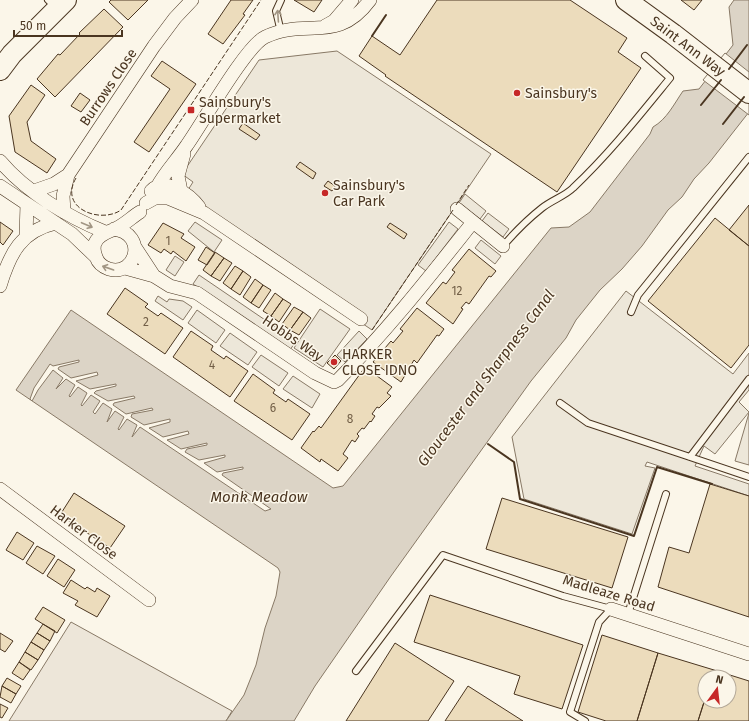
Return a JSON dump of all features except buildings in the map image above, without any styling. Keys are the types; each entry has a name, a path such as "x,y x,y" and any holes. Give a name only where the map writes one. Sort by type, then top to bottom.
{"main road":[{"name":"Saint Ann Way","path":"626,0 673,34 749,93"},
{"path":"0,70 6,57 57,3"},
{"path":"0,85 6,57"}],"street":[{"name":"Burrows Close","path":"34,191 54,184 68,174 154,46 175,18 192,0"},
{"path":"326,26 334,21 353,0"},
{"path":"0,186 56,223 81,242 102,265 113,270 125,268 133,259 143,207 151,192 157,187 186,146 253,46 265,37 281,32 342,25 359,14 370,0"},
{"path":"181,191 178,176 186,146"},
{"path":"0,161 14,177 64,212 83,223 110,230 126,232 135,244"},
{"name":"Burrows Close","path":"64,212 63,196 68,174"},
{"path":"157,187 172,187 181,191 190,197 204,213"},
{"path":"95,256 96,242 110,230 155,198 168,198 204,213 361,319"},
{"path":"26,236 28,204"},
{"path":"457,209 503,246"},
{"name":"Hobbs Way","path":"125,268 154,276 170,286 197,293 315,373 334,382 338,380 359,358 411,300 473,222"},
{"path":"0,286 6,265 26,236 38,229 56,223"},
{"name":"Hobbs Way","path":"135,244 154,276"},
{"name":"Harker Close","path":"0,489 149,600"},
{"name":"Madleaze Road","path":"611,609 749,654"}],"lane":[{"path":"281,0 276,12 281,32"},
{"path":"351,20 353,0"},
{"path":"503,246 519,228 542,208 567,193 594,167 629,128 670,78 645,56"},
{"path":"631,312 638,295 749,158"},
{"path":"690,457 749,379"},
{"path":"560,403 588,423 749,477"},
{"path":"628,614 666,494"},
{"name":"Madleaze Road","path":"356,671 443,555 563,596 611,609"},
{"path":"585,721 570,712 599,622 611,609"}],"shaded area":[{"name":"Sainsbury's Car Park","path":"337,51 491,154 372,330 181,201 193,182 182,174 259,60"},
{"path":"465,194 486,211 480,219 459,203"},
{"path":"488,213 509,229 503,237 482,221"},
{"path":"195,222 222,240 214,252 188,231"},
{"path":"449,222 458,229 426,271 418,265"},
{"path":"481,240 501,256 495,264 475,248"},
{"path":"175,256 184,262 175,276 166,270"},
{"path":"199,275 296,341 290,350 193,284"},
{"path":"626,291 733,374 749,353 749,390 739,402 749,412 715,454 704,446 695,466 749,484 749,496 647,462 645,466 655,468 632,534 524,499 512,437"},
{"path":"158,296 167,302 169,299 183,301 192,307 183,320 155,301"},
{"path":"320,309 350,329 323,367 294,348"},
{"path":"197,310 225,330 216,343 188,323"},
{"path":"359,331 367,339 345,362 337,355"},
{"path":"230,333 257,352 248,365 220,346"},
{"path":"261,355 288,373 279,386 252,367"},
{"path":"293,376 320,394 312,408 283,389"},
{"path":"749,413 749,465 735,461"},
{"path":"71,622 232,711 226,721 9,721"}],"water":[{"path":"734,0 749,0 749,112 709,163 694,179 682,197 668,210 642,246 622,269 600,290 576,320 566,338 531,381 391,576 315,686 294,721 226,721 244,695 256,665 265,628 276,596 280,572 278,568 16,390 71,310 333,488 343,486 551,228 569,227 590,212 650,134 653,127 666,116 683,91 699,89 733,45 729,7"}],"pier":[{"path":"725,53 749,72 749,115 703,80"},
{"path":"79,360 79,362 59,367 58,369 71,378 97,372 98,375 76,381 90,389 116,384 116,386 96,391 94,393 108,401 134,396 135,398 114,403 113,405 126,414 152,408 153,410 132,414 131,417 144,425 170,419 170,422 149,428 163,437 188,431 189,434 167,440 181,449 207,443 207,445 187,449 185,452 199,460 225,455 225,457 204,463 217,472 243,467 243,469 223,473 222,475 271,509 265,511 140,427 132,437 137,425 127,419 119,430 118,429 124,417 115,411 107,422 112,409 103,403 95,414 93,412 100,401 91,395 82,406 81,405 87,393 78,387 70,397 69,396 75,385 66,379 56,389 63,378 53,370 38,390 32,401 30,399 34,388 50,364 53,366"}],"fence":[{"path":"76,178 72,189 73,198 77,205 84,211 103,215 113,214 121,210 261,0"},
{"path":"456,205 469,185"},
{"path":"372,330 453,210"}],"wall":[{"path":"372,36 386,15"},
{"path":"729,69 747,45"},
{"path":"701,105 721,80"},
{"path":"723,124 744,97"},
{"path":"488,444 514,462 520,499 634,536 657,467 712,484"}],"place":[{"name":"Sainsbury's","path":"517,93"},
{"name":"Sainsbury's Supermarket","path":"191,110"},
{"name":"Sainsbury's Car Park","path":"325,193"},
{"name":"HARKER CLOSE IDNO","path":"334,362"}],"water label":[{"name":"Gloucester and Sharpness Canal","path":"486,378"},
{"name":"Monk Meadow","path":"259,497"}]}
